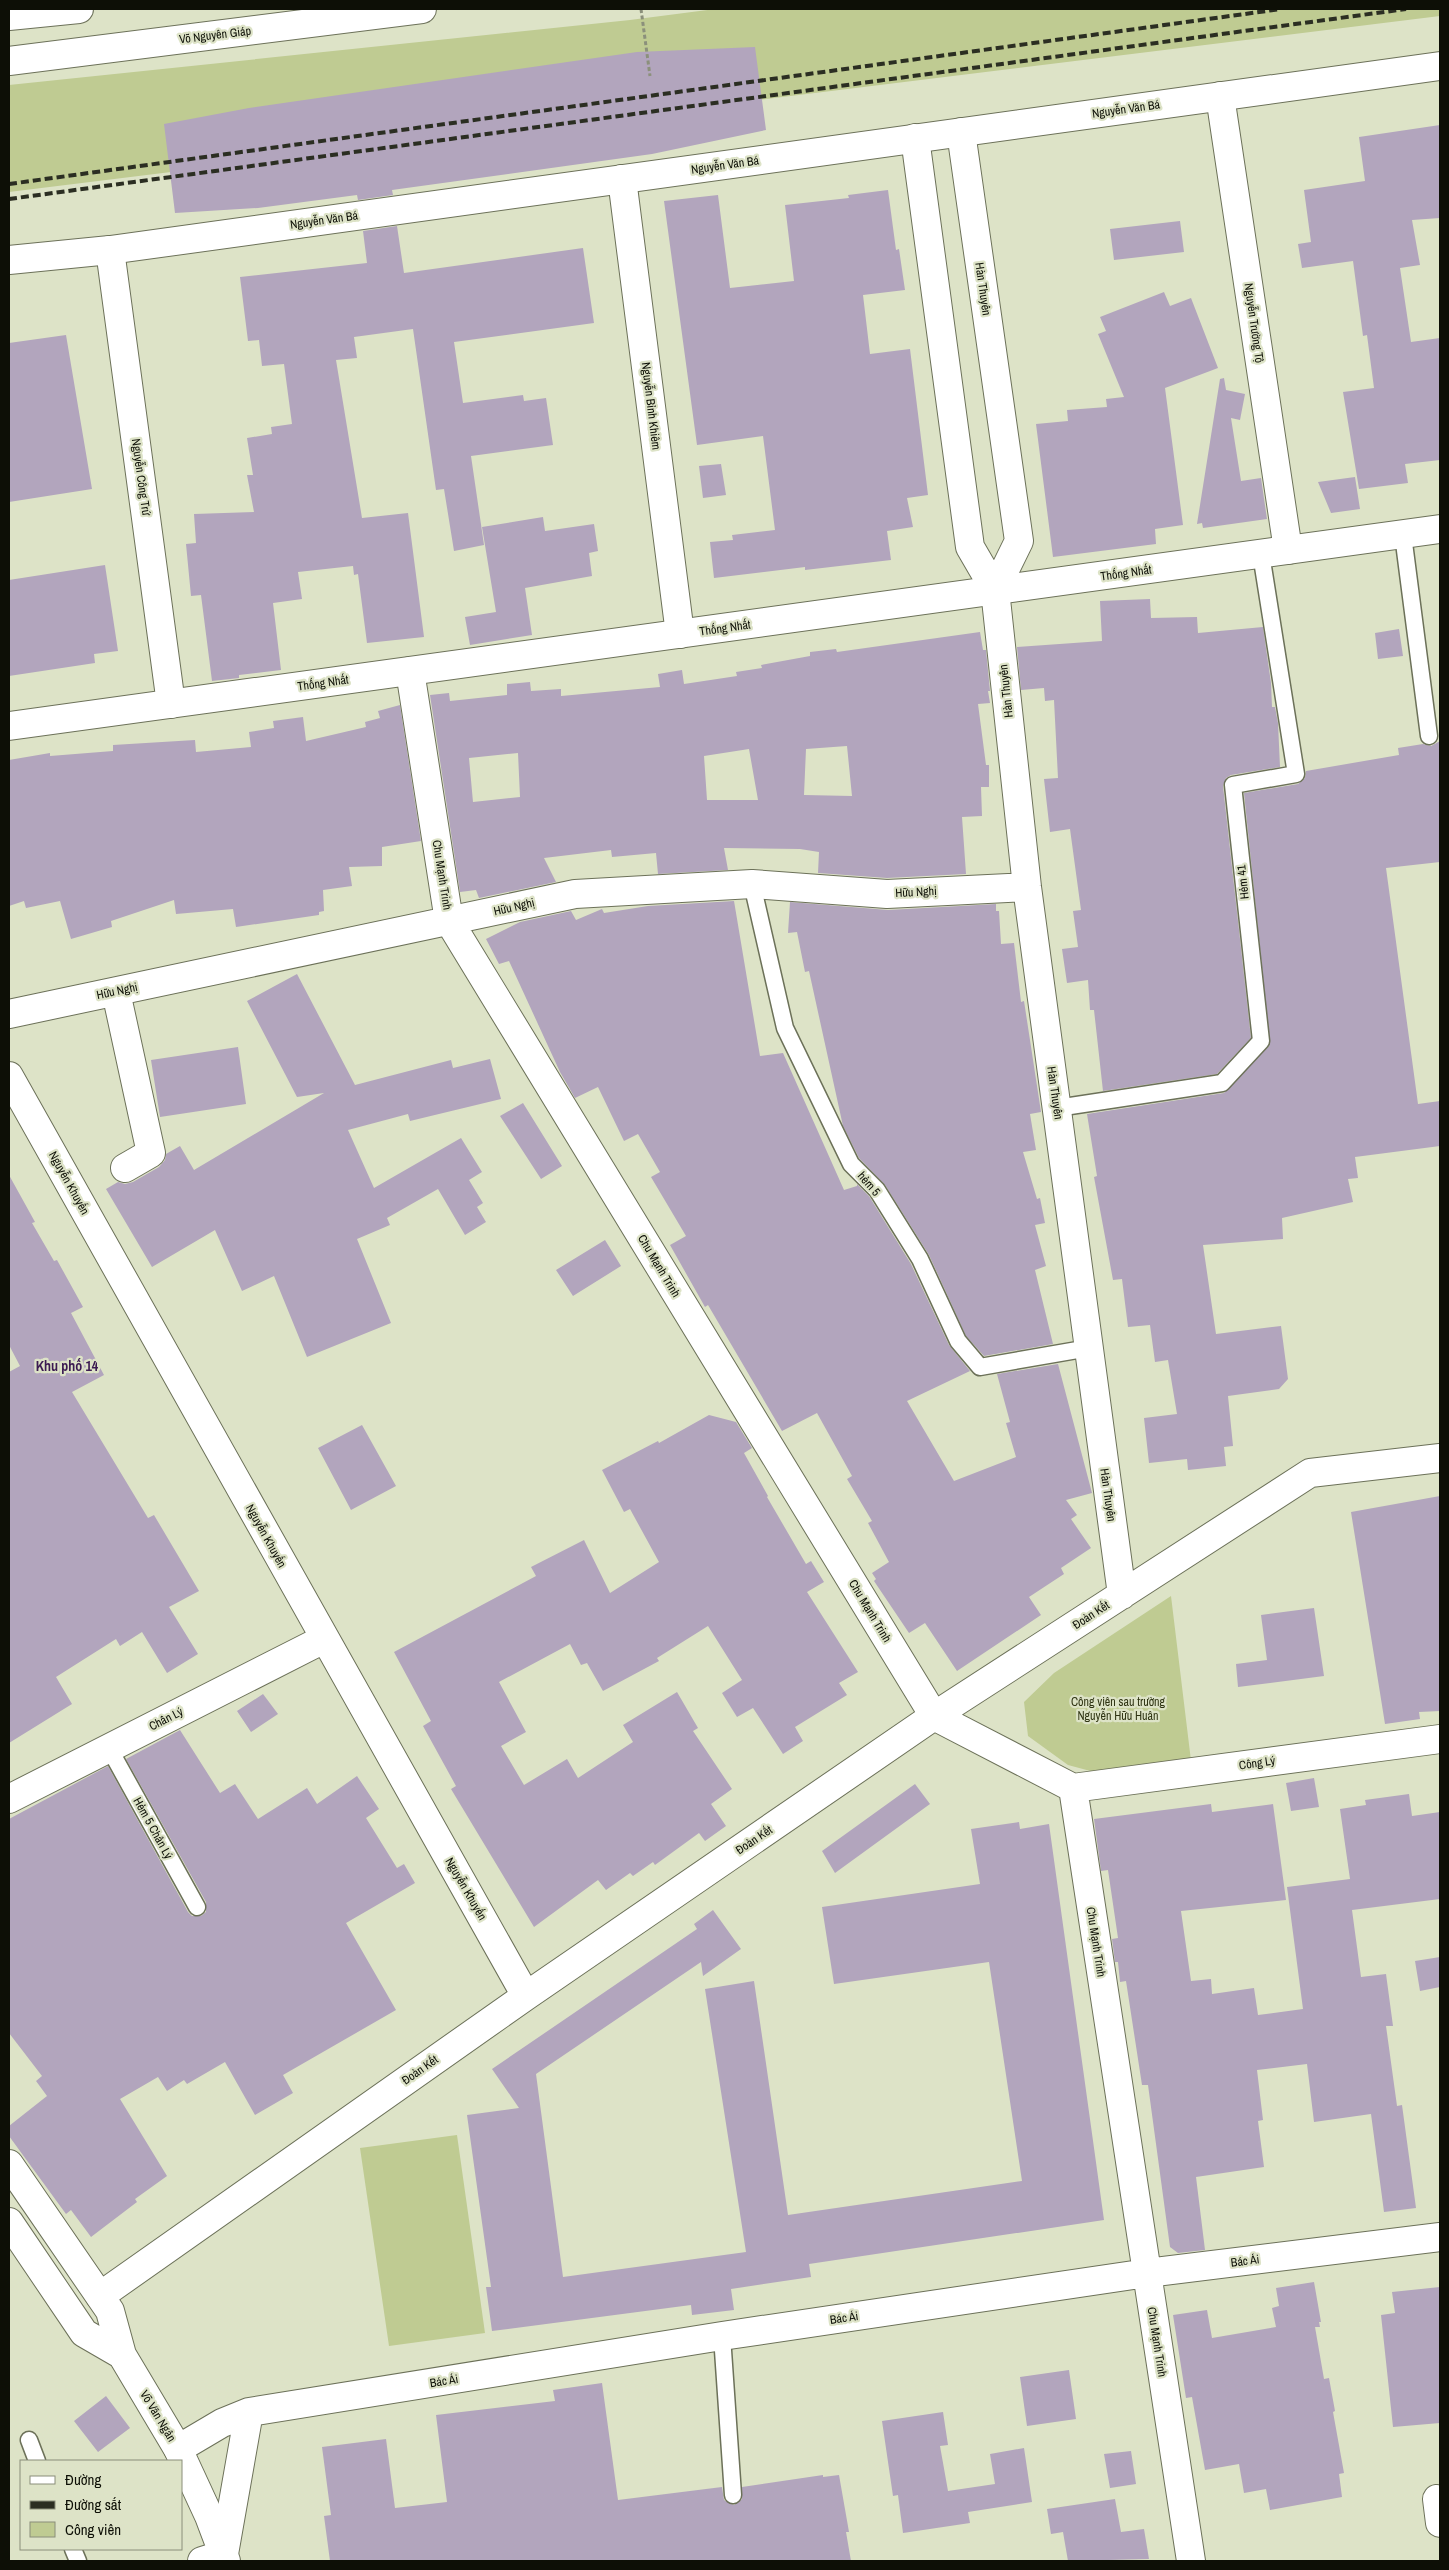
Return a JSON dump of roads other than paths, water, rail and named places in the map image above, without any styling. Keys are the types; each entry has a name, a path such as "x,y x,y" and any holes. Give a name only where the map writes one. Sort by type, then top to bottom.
{"main road":[{"path":"9,16 79,9"},
{"name":"Võ Nguyên Giáp","path":"9,61 422,9"},
{"name":"Nguyễn Văn Bá","path":"9,260 110,250 1440,66"},
{"name":"Nguyễn Trường Tộ","path":"1220,96 1288,550"},
{"name":"Hàn Thuyên","path":"961,132 1019,541 995,590"},
{"name":"Hàn Thuyên","path":"915,138 970,547 995,590 1027,887 1122,1595"},
{"name":"Nguyễn Bỉnh Khiêm","path":"622,179 680,634"},
{"name":"Nguyễn Công Trứ","path":"110,250 171,704"},
{"name":"Thống Nhất","path":"9,726 1440,530"},
{"name":"Chu Mạnh Trinh","path":"410,671 449,921 934,1716"},
{"name":"Hữu Nghị","path":"9,1014 575,894 752,884 886,894 1027,887"},
{"path":"116,992 151,1153 125,1168"},
{"name":"Nguyễn Khuyến","path":"9,1076 324,1640 526,1996"},
{"name":"Đoàn Kết","path":"100,2296 526,1996 934,1716 1310,1473 1440,1458"},
{"name":"Chân Lý","path":"9,1799 324,1640"},
{"path":"934,1716 1073,1788"},
{"name":"Công Lý","path":"1073,1788 1440,1739"},
{"name":"Chu Mạnh Trinh","path":"1073,1788 1191,2561"},
{"name":"Võ Văn Ngân","path":"9,2164 110,2310 122,2355 178,2450 209,2516 217,2559"},
{"name":"Võ Văn Ngân","path":"9,2222 84,2333 122,2355"},
{"name":"Bác Ái","path":"178,2450 222,2423 249,2412 722,2336 1147,2273 1440,2236"},
{"path":"217,2559 249,2412"}],"lane":[{"path":"1403,534 1429,736"},
{"name":"Hẻm 41","path":"1057,1108 1222,1084 1261,1041 1233,785 1296,774 1261,554"},
{"name":"hẻm 5","path":"752,884 785,1028 851,1164 877,1190 920,1259 958,1341 980,1367 1089,1348"},
{"name":"Hẻm 5 Chân Lý","path":"108,1748 197,1907"},
{"path":"722,2336 733,2495"},
{"path":"29,2440 37,2460"}],"railway":[{"path":"9,184 1281,9"},
{"path":"9,199 1406,9"}],"district":[{"name":"Khu phố 14","path":"67,1366"}],"park label":[{"name":"Công viên sau trường Nguyễn Hữu Huân","path":"1118,1709"}]}
